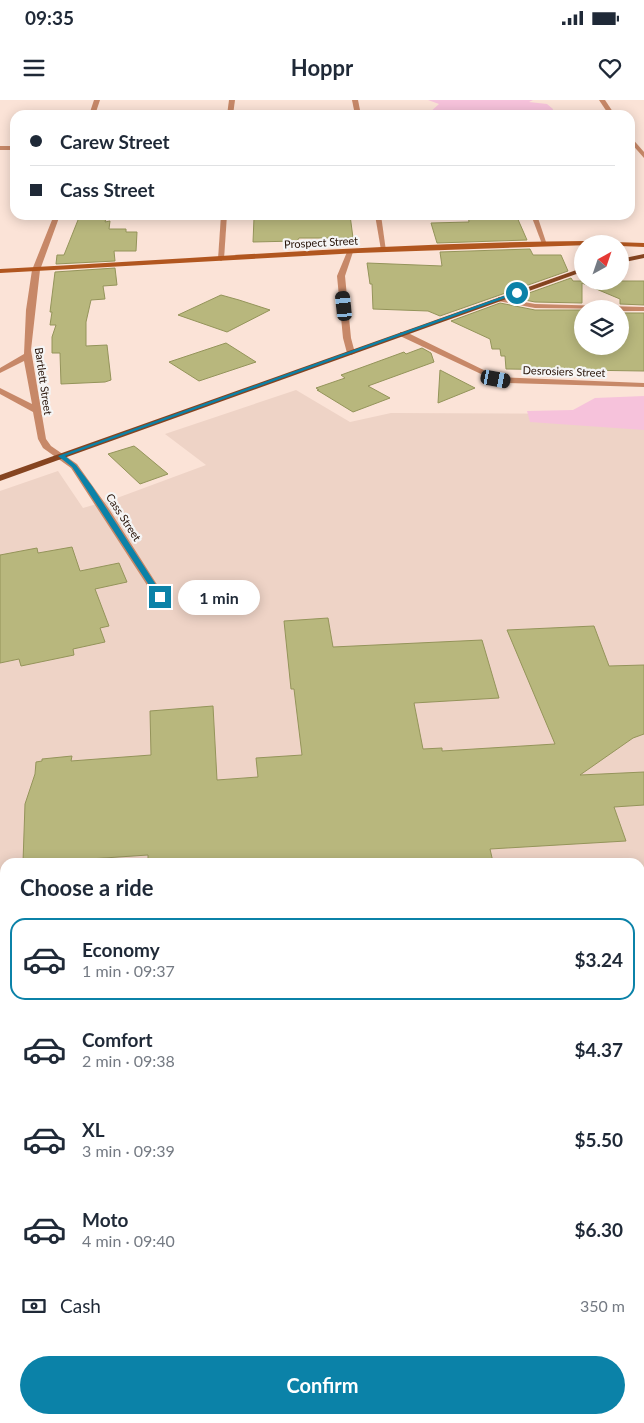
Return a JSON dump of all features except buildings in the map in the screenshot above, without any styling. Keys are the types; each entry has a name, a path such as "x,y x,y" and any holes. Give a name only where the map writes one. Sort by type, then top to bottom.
{"main road":[{"name":"Prospect Street","path":"0,272 384,250 595,242 644,245"},
{"path":"545,244 574,249"},
{"path":"629,259 644,256"},
{"path":"0,478 574,273"}],"street":[{"path":"635,146 644,156"},
{"name":"Bartlett Street","path":"55,220 36,270 30,310 28,355 42,439 47,448 61,456"},
{"path":"221,259 224,220"},
{"path":"379,220 384,250"},
{"path":"536,220 545,244"},
{"path":"350,252 341,276 347,338 351,353"},
{"path":"501,299 535,306 644,309"},
{"name":"Desrosiers Street","path":"403,334 496,379 507,381 644,385"},
{"path":"0,371 14,365 28,355"},
{"path":"0,391 36,410"},
{"name":"Cass Street","path":"61,456 74,466 160,597"}],"shaded area":[{"path":"428,100 533,100 529,102 547,104 553,109 432,110 439,104"},
{"path":"296,390 350,422 391,413 644,414 644,858 0,858 0,491 58,471 83,508 117,498 206,465 165,434"},
{"path":"644,396 644,430 530,422 527,411 573,410 595,398"}],"route":[{"path":"160,597 74,466 61,456 517,293"}]}
